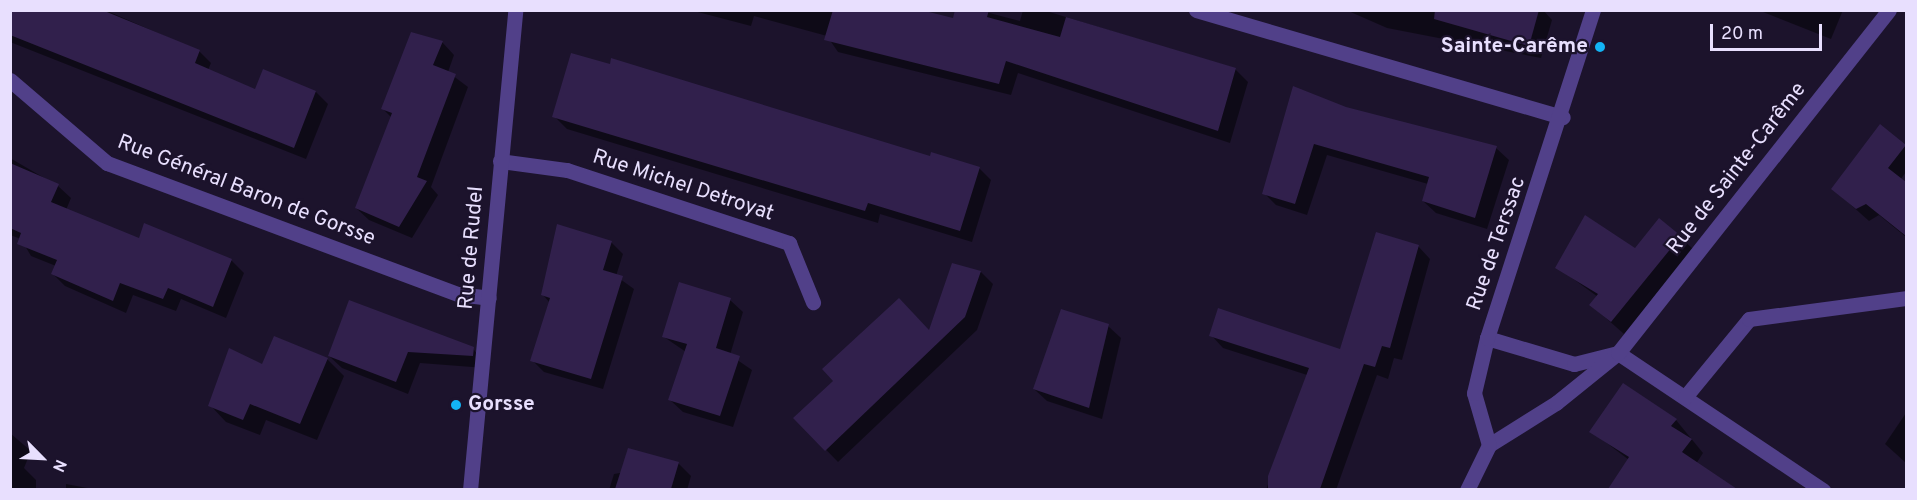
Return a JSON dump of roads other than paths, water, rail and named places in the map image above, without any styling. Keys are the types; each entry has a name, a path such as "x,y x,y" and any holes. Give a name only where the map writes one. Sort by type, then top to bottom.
{"street":[{"name":"Rue de Rudel","path":"470,489 515,10"},
{"path":"1196,10 1563,117"},
{"name":"Rue de Terssac","path":"1489,446 1474,393 1487,338 1563,117 1593,10"},
{"name":"Rue de Sainte-Carême","path":"1489,446 1556,403 1618,353 1889,10"},
{"name":"Rue Général Baron de Gorsse","path":"10,80 107,163 458,294 489,298"},
{"name":"Rue Michel Detroyat","path":"500,160 567,170 789,243 813,302"},
{"path":"1685,397 1749,319 1906,298"},
{"path":"1487,338 1574,364 1618,353 1822,489"},
{"path":"1467,489 1489,446"}],"place":[{"name":"Sainte-Carême","path":"1600,47"},
{"name":"Gorsse","path":"456,405"}]}
